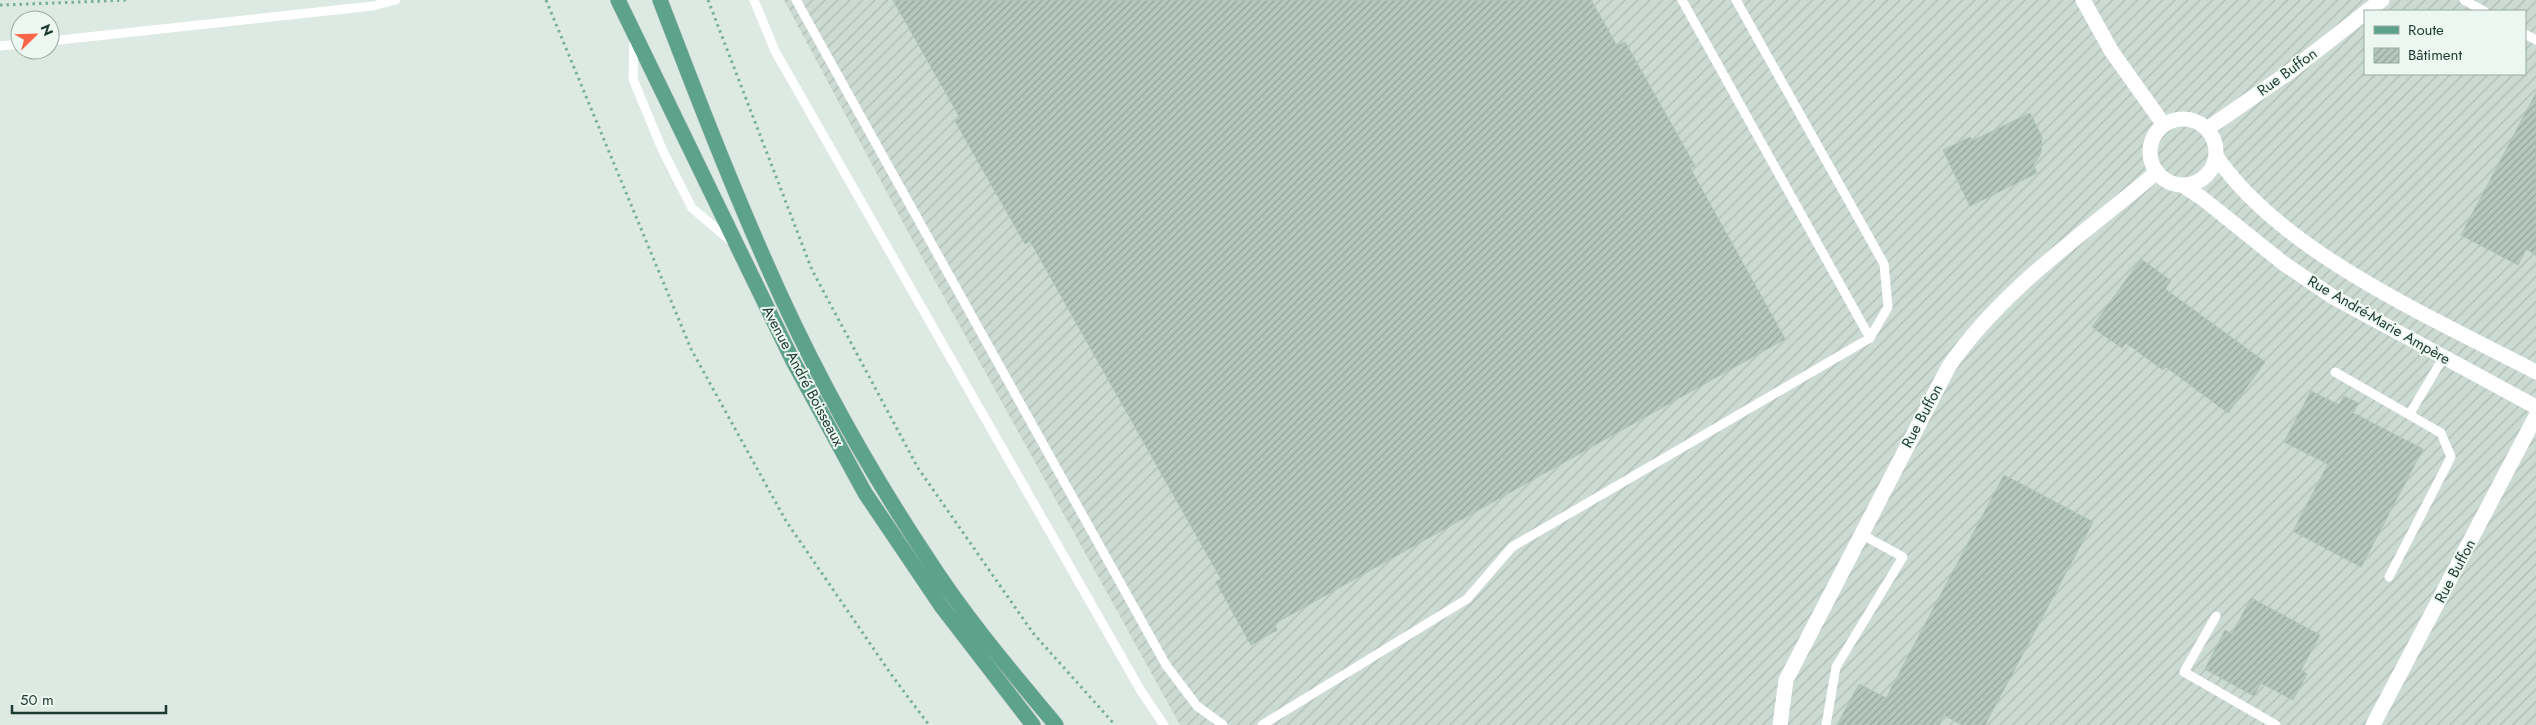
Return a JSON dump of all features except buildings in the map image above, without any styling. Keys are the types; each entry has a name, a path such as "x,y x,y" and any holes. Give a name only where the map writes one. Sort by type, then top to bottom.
{"main road":[{"name":"Avenue André Boisseaux","path":"618,0 793,361 865,493 942,607 1033,725"},
{"name":"Avenue André Boisseaux","path":"660,0 763,256 834,402 878,480 927,558 971,619 1056,725"}],"street":[{"path":"2083,0 2112,52 2164,125"},
{"name":"Rue Buffon","path":"2369,10 2382,0"},
{"name":"Rue Buffon","path":"2207,129 2288,73 2364,14"},
{"path":"2157,172 2150,152 2152,142 2164,125 2182,119 2200,123 2207,129"},
{"name":"Rue André-Marie Ampère","path":"2207,129 2216,146 2216,156 2241,188 2309,245 2401,301 2536,372"},
{"path":"2182,185 2200,180 2208,173 2216,156"},
{"name":"Rue Buffon","path":"1780,725 1786,680 1932,396 1967,340 2025,281 2157,172"},
{"name":"Rue André-Marie Ampère","path":"2157,172 2164,178 2182,185 2202,198 2283,263 2334,297 2536,407"},
{"name":"Rue Buffon","path":"2374,725 2536,416"}],"lane":[{"path":"60,40 373,6 396,0"},
{"path":"754,0 780,60 1141,691 1164,725"},
{"path":"796,0 1166,665 1197,706 1224,725"},
{"path":"1682,0 1870,338"},
{"path":"1262,725 1466,599 1512,547 1870,338 1888,307 1884,264 1736,0"},
{"path":"2464,0 2482,10"},
{"path":"634,33 633,79 662,149 692,208 737,246"},
{"path":"2409,415 2443,358"},
{"path":"2335,372 2441,433 2452,457 2389,577"},
{"path":"1826,725 1836,667 1903,557 1861,534"},
{"path":"2216,616 2184,672 2276,725"}],"path":[{"path":"0,5 129,0"},
{"path":"546,0 691,349 786,521 893,677 929,725"},
{"path":"708,0 812,270 918,468 1033,633 1115,725"}],"shaded area":[{"path":"784,0 2536,0 2536,725 1180,725 908,232"}]}
